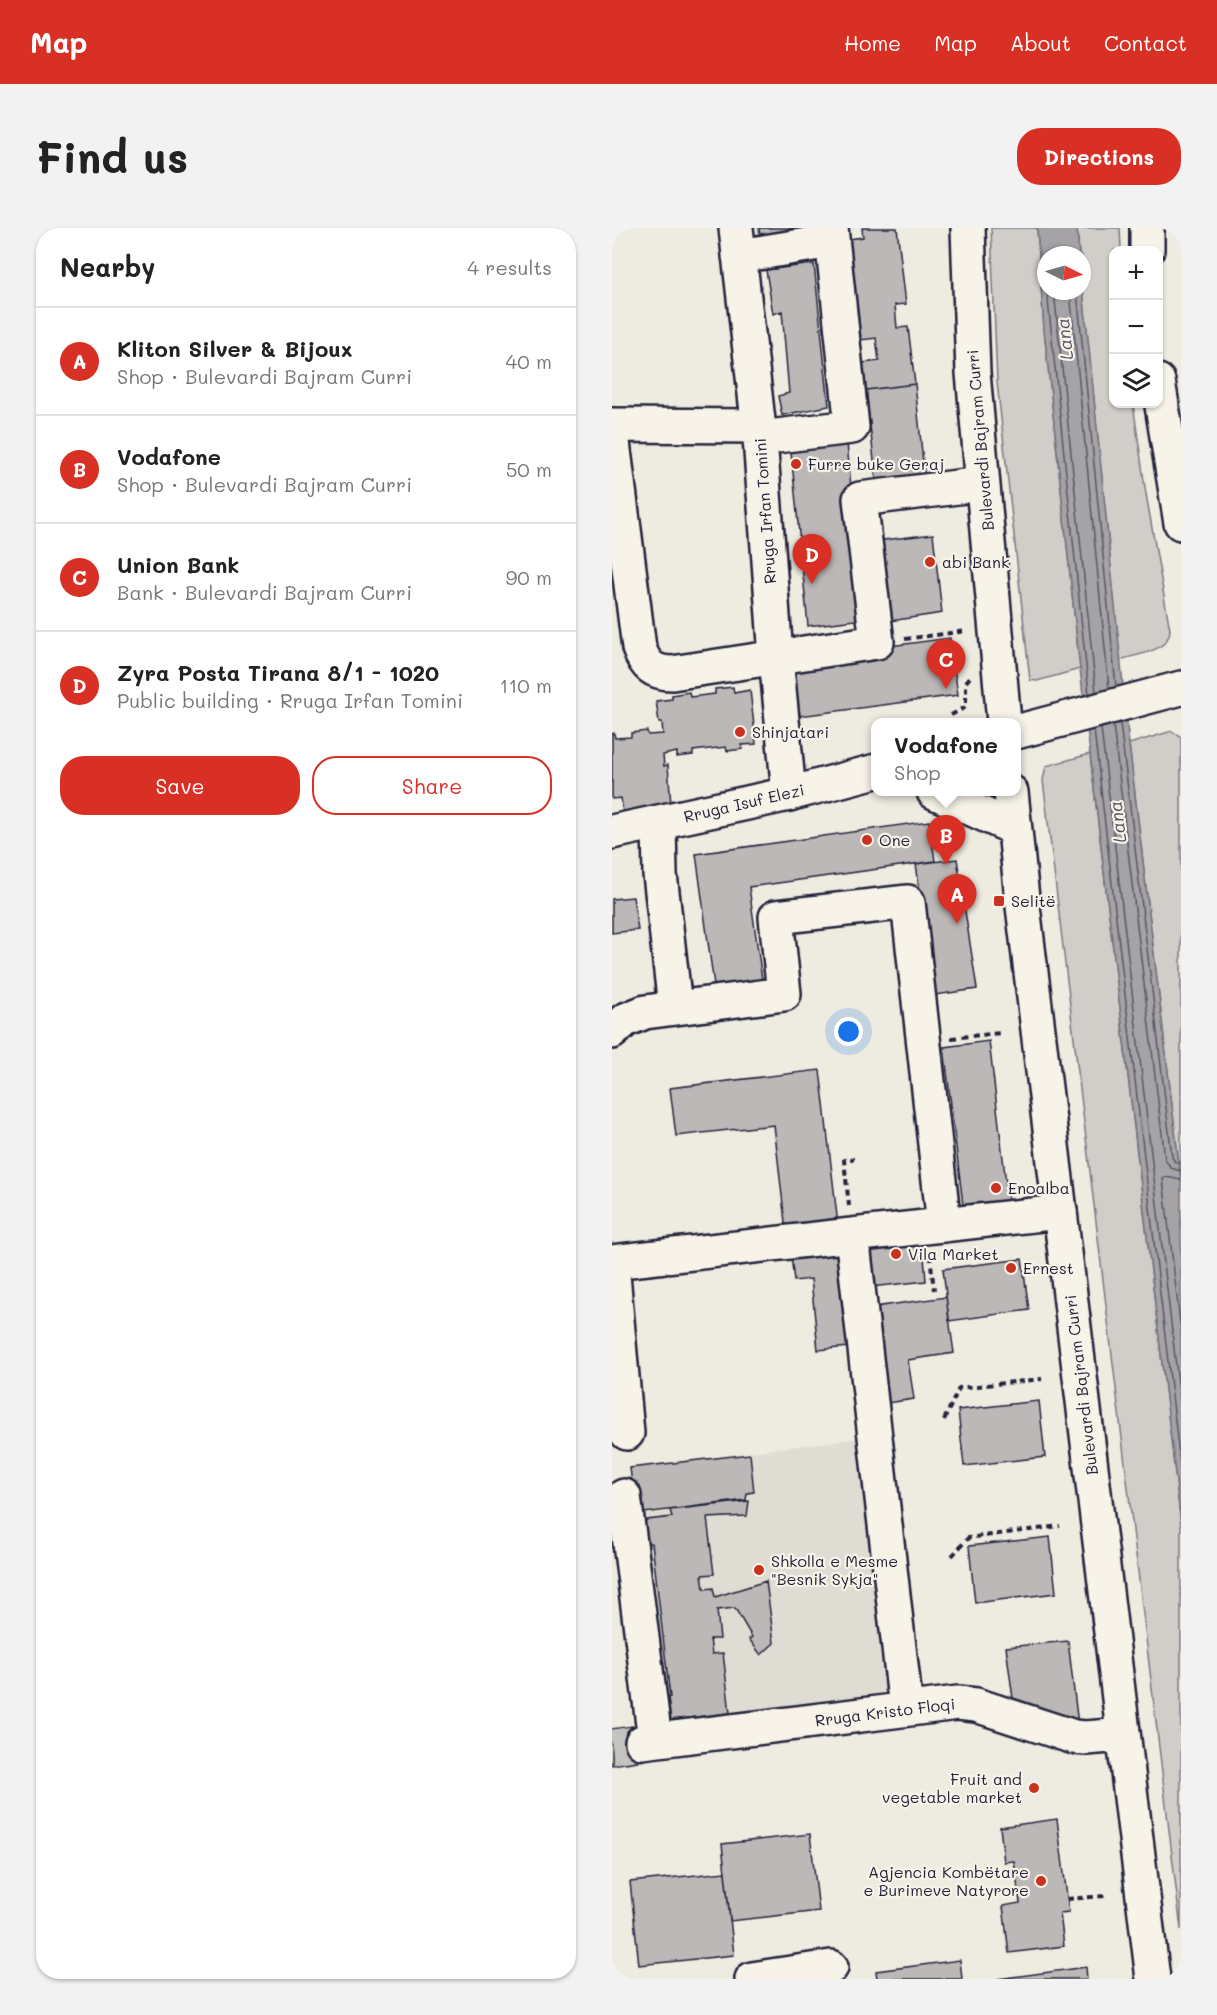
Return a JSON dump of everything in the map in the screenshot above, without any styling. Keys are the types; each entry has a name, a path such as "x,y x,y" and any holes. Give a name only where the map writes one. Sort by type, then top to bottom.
{"street":[{"name":"Bulevardi Bajram Curri","path":"968,228 973,373 1004,718"},
{"path":"1146,228 1147,246"},
{"path":"738,242 831,234 852,427 759,432 622,428 619,548 639,648 651,669 661,673 672,673 877,642 860,498 982,484"},
{"name":"Rruga Irfan Tomini","path":"738,242 759,432 789,794"},
{"path":"1162,408 1181,523"},
{"path":"1021,731 1179,689"},
{"name":"Rruga Isuf Elezi","path":"612,832 789,794 871,772"},
{"path":"943,796 1014,828"},
{"name":"Bulevardi Bajram Curri","path":"1011,796 1153,1979"},
{"path":"659,823 660,874 675,1007"},
{"path":"612,1032 626,1020 645,1012 784,994 776,917 908,902 944,1224"},
{"path":"627,1433 612,1263 1060,1212"},
{"path":"852,1235 906,1709"},
{"name":"Rruga Kristo Floqi","path":"624,1496 649,1741 958,1703 976,1705 1074,1737 1123,1735"},
{"path":"752,1979 831,1967"}],"path":[{"path":"877,642 996,627"},
{"path":"951,715 966,707 966,682 974,674"},
{"path":"924,1042 1001,1033"},
{"path":"852,1235 844,1160 854,1159"},
{"path":"944,1420 958,1388 1042,1379"},
{"path":"952,1556 968,1538 1060,1527"},
{"path":"1067,1899 1105,1896"}],"shaded area":[{"path":"991,228 1037,228 1037,300 1042,300 1080,669 1037,681 1030,680 997,382"},
{"path":"1077,228 1120,228 1121,246 1109,246 1109,408 1134,408 1170,630 1164,643 1158,648 1120,660 1084,300 1091,300 1091,246 1078,246"},
{"path":"1172,731 1181,737 1181,1181 1129,744"},
{"path":"1090,754 1181,1524 1181,1930 1043,780 1046,766"},
{"name":"Shkolla e Mesme \"Besnik Sykja\"","path":"859,1438 889,1689 875,1698 662,1721 630,1468"}],"water":[{"path":"1037,228 1077,228 1078,246 1038,246"},
{"name":"Lana","path":"1042,300 1084,300 1129,744 1181,1181 1181,1524 1080,669"}],"building":[{"path":"759,228 810,228 760,237"},
{"path":"862,228 897,228 906,304 895,305 897,328 908,327 915,384 866,390 863,363 879,361 876,338 861,340 849,239 863,237"},
{"path":"814,264 829,406 782,415 778,396 789,393 782,311 773,314 766,270"},
{"path":"915,384 925,482 877,487 866,390"},
{"path":"847,443 863,619 808,626 791,452"},
{"path":"933,534 942,613 884,622 876,541"},
{"path":"950,638 958,695 800,716 792,659"},
{"path":"733,687 734,693 750,690 756,744 742,745 743,749 727,751 726,747 693,751 693,755 677,757 677,752 663,755 664,766 668,765 671,805 623,812 621,798 612,799 612,734 614,733 615,738 631,737 631,733 647,731 648,735 663,734 656,701 672,699 672,695 689,692 690,697 715,694 715,689"},
{"path":"929,821 935,861 749,887 763,987 715,993 696,854"},
{"path":"957,859 977,989 935,995 916,864"},
{"path":"633,897 638,930 612,933 612,899"},
{"path":"989,1041 1008,1200 963,1205 944,1047"},
{"path":"820,1070 838,1225 786,1231 774,1125 676,1136 670,1088"},
{"path":"923,1245 926,1281 871,1287 867,1250"},
{"path":"839,1250 849,1347 818,1350 811,1279 794,1281 791,1256"},
{"path":"1022,1259 1029,1310 949,1321 943,1269"},
{"path":"946,1297 954,1353 908,1360 914,1399 881,1404 867,1308"},
{"path":"1039,1401 1045,1457 964,1466 958,1410"},
{"path":"750,1454 754,1492 747,1493 746,1500 636,1514 630,1468"},
{"path":"749,1501 747,1516 707,1518 714,1574 702,1575 704,1589 713,1588 715,1597 766,1581 774,1643 761,1655 749,1639 752,1637 735,1608 717,1610 720,1639 710,1639 712,1654 723,1653 730,1713 662,1721 659,1698 670,1697 652,1543 641,1544 638,1521 672,1517 670,1510"},
{"path":"1050,1537 1056,1593 975,1603 969,1546"},
{"path":"1068,1641 1078,1725 1014,1706 1006,1647"},
{"path":"640,1725 645,1760 612,1765 612,1729"},
{"name":"Agjencia Kombëtare e Burimeve Natyrore","path":"1057,1819 1069,1912 1060,1913 1064,1946 1009,1953 1003,1906 1020,1903 1014,1861 1004,1862 1000,1827"},
{"path":"810,1834 819,1911 730,1921 722,1844"},
{"path":"725,1872 734,1955 639,1965 630,1882"},
{"path":"960,1960 962,1979 877,1979 876,1971"},
{"path":"1086,1967 1087,1979 997,1979"}],"tunnel":[{"path":"612,1746 642,1742"}],"place":[{"name":"Furre buke Geraj","path":"796,464"},
{"name":"abi Bank","path":"930,562"},
{"name":"Zyra Posta Tirana 8/1 - 1020","path":"812,584"},
{"name":"Union Bank","path":"946,689"},
{"name":"Shinjatari","path":"740,732"},
{"name":"One","path":"867,840"},
{"name":"Vodafone","path":"946,865"},
{"name":"Selitë","path":"999,901"},
{"name":"Kliton Silver & Bijoux","path":"957,924"},
{"name":"Enoalba","path":"996,1188"},
{"name":"Vila Market","path":"896,1254"},
{"name":"Ernest","path":"1011,1268"},
{"name":"Shkolla e Mesme \"Besnik Sykja\"","path":"759,1570"},
{"name":"Fruit and vegetable market","path":"1034,1788"},
{"name":"Agjencia Kombëtare e Burimeve Natyrore","path":"1041,1881"}]}
